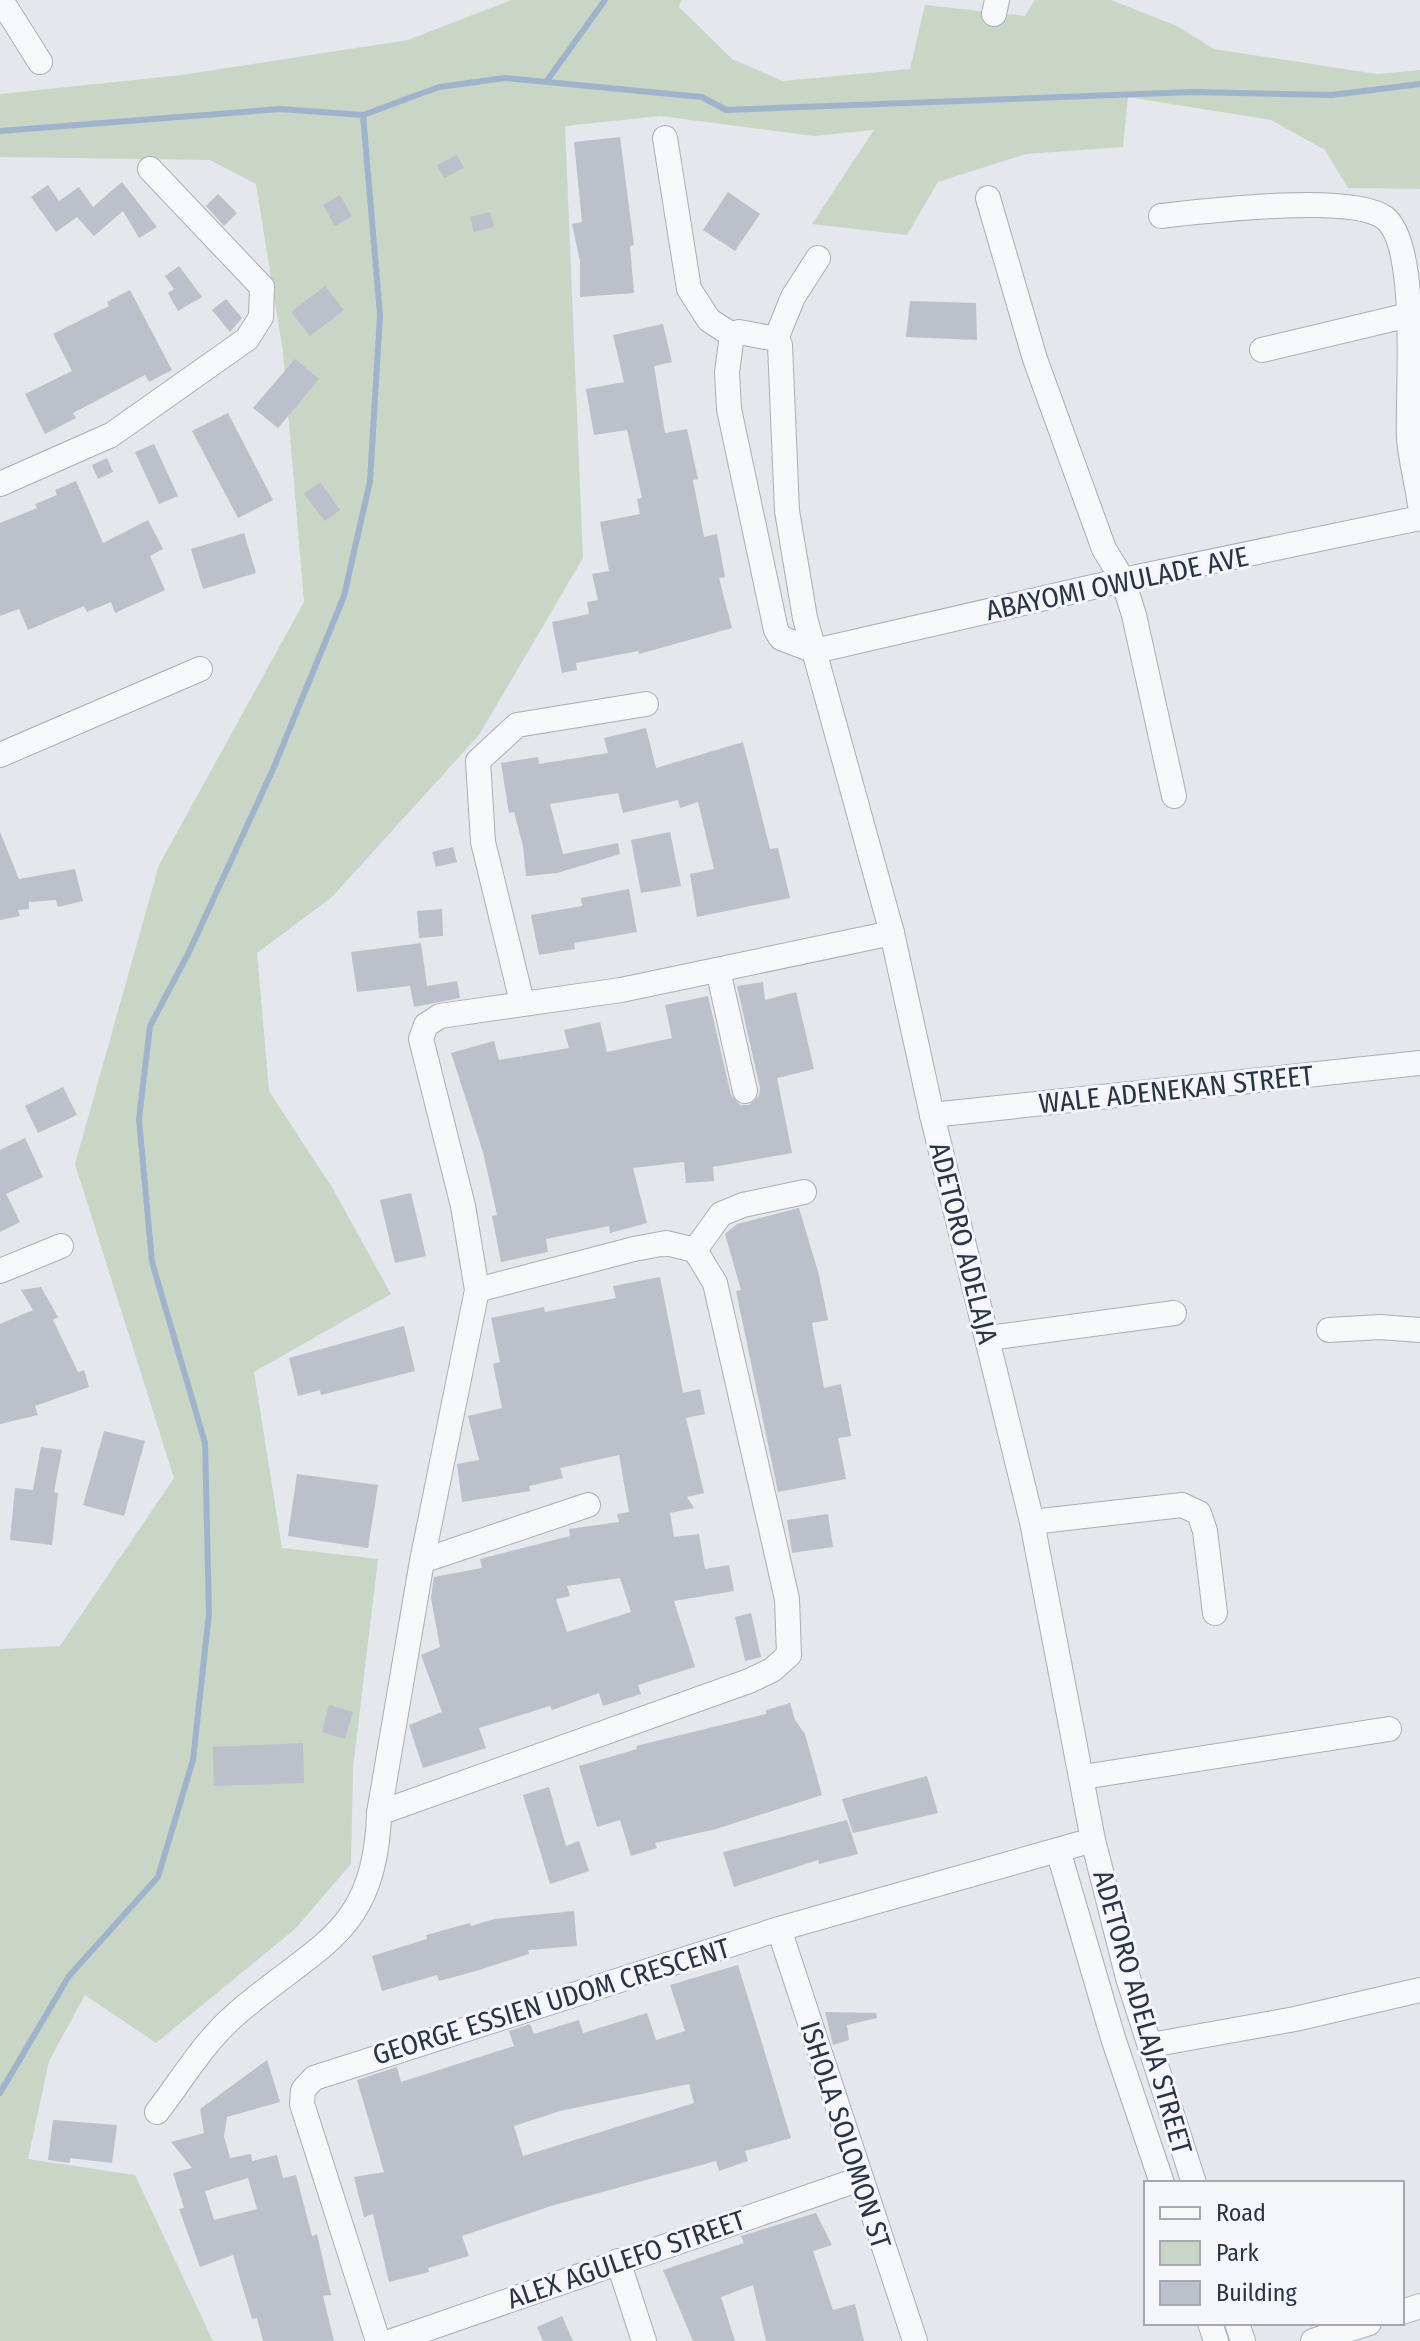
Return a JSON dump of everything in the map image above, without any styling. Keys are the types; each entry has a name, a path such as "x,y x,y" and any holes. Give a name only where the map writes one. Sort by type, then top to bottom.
{"street":[{"path":"1,0 40,62"},
{"path":"665,138 689,289 709,320 732,335"},
{"path":"0,484 111,435 195,379 247,339 261,317 262,287 150,169"},
{"path":"988,198 1035,359 1104,549 1123,580 1140,641 1174,796"},
{"path":"1161,216 1250,206 1323,207 1382,216 1394,227 1412,303 1409,440 1420,505"},
{"path":"732,335 739,332 776,339 793,297 818,258"},
{"path":"1262,350 1412,303"},
{"path":"732,335 727,372 729,409 774,622 781,638 815,651"},
{"name":"ADETORO ADELAJA","path":"776,339 780,345 787,511 798,584 892,933 932,1115 989,1338 1032,1522 1093,1840"},
{"name":"ABAYOMI OWULADE AVE","path":"815,651 1123,580 1420,518"},
{"path":"0,755 200,669"},
{"path":"522,1002 483,842 478,761 517,725 646,704"},
{"path":"157,2112 231,2018 352,1919 378,1853 379,1813 422,1561 477,1290 463,1206 421,1039 426,1025 440,1016 621,990 892,933"},
{"path":"718,970 745,1091"},
{"name":"WALE ADENEKAN STREET","path":"932,1115 1420,1063"},
{"path":"695,1250 721,1214 743,1205 804,1192"},
{"path":"379,1813 749,1681 772,1670 789,1655 787,1599 722,1313 715,1283 695,1250 666,1243 477,1290"},
{"path":"0,1271 61,1246"},
{"path":"989,1338 1174,1313"},
{"path":"1329,1330 1380,1327 1420,1330"},
{"path":"422,1561 588,1505"},
{"path":"1032,1522 1182,1505 1199,1513 1205,1531 1215,1613"},
{"path":"1083,1777 1389,1729"},
{"name":"GEORGE ESSIEN UDOM CRESCENT","path":"378,2341 302,2104 303,2090 314,2078 779,1929 1093,1840"},
{"name":"ADETORO ADELAJA STREET","path":"1093,1840 1128,1978 1193,2181"},
{"path":"1058,1850 1117,2051 1161,2181"},
{"name":"ISHOLA SOLOMON ST","path":"779,1929 915,2341"},
{"path":"1151,2045 1295,2019 1420,1990"},
{"name":"ALEX AGULEFO STREET","path":"392,2341 860,2179"},
{"path":"618,2261 644,2341"},
{"path":"1313,2341 1363,2325"}],"green space":[{"path":"511,0 681,0 679,7 732,59 783,81 910,69 925,5 1025,16 1035,0 1111,0 1177,26 1214,49 1377,74 1420,70 1420,189 1348,188 1325,150 1271,120 1128,97 1123,147 1026,154 938,182 907,235 812,224 874,130 814,136 660,116 565,126 583,558 479,735 332,897 257,953 269,1091 333,1189 391,1294 254,1372 282,1548 378,1559 353,1768 351,1864 295,1929 156,2043 85,1995 49,2061 28,2159 135,2175 213,2341 0,2341 0,1649 60,1646 174,1478 75,1164 159,865 304,602 283,352 256,184 210,160 0,157 0,94 182,75 408,40"}],"building":[{"path":"620,137 634,245 630,246 634,293 580,297 580,261 572,224 582,222 574,142"},
{"path":"457,155 464,168 444,178 437,165"},
{"path":"122,182 157,227 139,238 123,211 94,236 77,217 56,232 31,197 48,185 59,201 79,187 93,207"},
{"path":"728,192 760,214 735,251 703,230"},
{"path":"218,194 237,213 224,226 206,206"},
{"path":"340,195 352,216 335,226 323,205"},
{"path":"490,212 494,227 474,232 470,217"},
{"path":"179,266 202,297 178,311 168,293 174,289 165,276"},
{"path":"325,286 344,310 310,336 291,312"},
{"path":"130,290 172,370 149,382 145,375 73,413 76,418 45,434 25,394 72,371 53,334 109,306 107,302"},
{"path":"226,299 242,318 230,332 212,310"},
{"path":"910,301 976,303 977,340 906,337"},
{"path":"663,324 672,362 654,366 665,433 687,429 698,479 693,480 704,537 717,534 725,577 719,578 732,628 639,654 638,651 576,663 577,670 562,673 552,622 589,614 587,602 598,600 592,574 609,571 600,522 640,514 637,499 642,498 627,430 594,435 586,389 624,382 613,335"},
{"path":"295,359 319,379 278,428 253,408"},
{"path":"228,413 273,500 238,518 192,431"},
{"path":"154,444 178,496 159,504 135,452"},
{"path":"107,458 113,472 98,479 92,465"},
{"path":"76,481 103,543 148,520 163,549 150,556 165,590 115,613 111,602 87,612 84,606 28,630 19,609 0,616 0,523 37,508 35,504 57,495 55,490"},
{"path":"320,482 340,510 325,521 304,494"},
{"path":"244,533 256,573 203,589 191,549"},
{"path":"646,728 656,768 743,742 770,849 778,848 790,898 697,917 690,874 714,869 698,802 680,808 678,800 623,813 618,793 550,804 563,854 618,843 620,854 557,873 526,876 523,846 514,812 509,813 501,763 538,757 539,764 608,753 604,738"},
{"path":"0,832 19,879 75,869 83,901 58,907 56,900 29,902 29,909 18,910 20,916 0,920"},
{"path":"670,832 681,886 641,893 631,840"},
{"path":"453,847 457,862 436,867 432,852"},
{"path":"629,889 637,932 574,943 575,949 539,955 531,915 582,906 581,898"},
{"path":"442,909 443,936 419,938 417,911"},
{"path":"421,943 427,986 457,981 460,998 414,1007 410,986 357,992 351,952"},
{"path":"763,982 765,1000 796,992 814,1069 777,1078 792,1153 713,1167 714,1181 686,1183 684,1162 633,1168 647,1223 610,1233 609,1226 546,1239 548,1252 501,1262 492,1216 497,1215 483,1152 451,1053 494,1041 499,1060 569,1048 564,1030 600,1022 607,1052 672,1038 665,1005 708,996 731,1095 740,1105 749,1105 759,1096 760,1088 737,986"},
{"path":"63,1087 77,1115 38,1133 25,1106"},
{"path":"25,1138 43,1177 6,1194 20,1222 0,1232 0,1150"},
{"path":"411,1193 426,1256 395,1263 380,1200"},
{"path":"799,1208 819,1275 828,1320 812,1323 824,1388 841,1384 851,1436 838,1438 846,1479 778,1492 736,1291 741,1290 725,1234 737,1224"},
{"path":"660,1277 683,1393 700,1389 705,1414 686,1418 704,1493 687,1497 694,1508 670,1513 674,1537 699,1534 705,1569 729,1565 734,1591 674,1601 695,1667 638,1685 641,1694 603,1706 599,1693 552,1710 550,1706 479,1728 486,1748 423,1768 409,1725 442,1712 421,1655 440,1647 431,1598 434,1577 482,1568 480,1559 570,1536 569,1529 619,1522 617,1514 629,1512 619,1455 560,1468 563,1478 529,1486 530,1491 462,1502 457,1464 479,1460 468,1416 502,1408 493,1364 500,1362 491,1318 544,1307 545,1312 616,1298 613,1286","holes":["620,1578 631,1612 567,1632 556,1599 570,1596 567,1586"]},
{"path":"41,1287 58,1317 53,1320 78,1372 84,1370 89,1387 35,1406 38,1415 0,1424 0,1324 33,1310 21,1290"},
{"path":"404,1326 415,1371 321,1395 320,1390 298,1396 289,1358"},
{"path":"104,1431 145,1441 124,1516 83,1505"},
{"path":"41,1447 62,1450 54,1492 58,1493 52,1545 10,1540 15,1488 33,1490"},
{"path":"297,1474 378,1485 368,1548 288,1536"},
{"path":"828,1514 833,1547 792,1553 787,1520"},
{"path":"751,1613 761,1657 745,1661 735,1617"},
{"path":"790,1703 795,1720 805,1734 822,1795 716,1829 655,1843 657,1848 631,1856 620,1820 597,1827 579,1766 637,1749 636,1746 766,1714 766,1710"},
{"path":"329,1705 353,1712 345,1739 322,1732"},
{"path":"303,1743 304,1783 214,1786 213,1747"},
{"path":"927,1776 938,1813 853,1833 842,1799"},
{"path":"549,1787 566,1846 579,1841 589,1871 550,1884 523,1795"},
{"path":"847,1820 858,1854 819,1864 818,1860 734,1887 723,1852"},
{"path":"574,1911 577,1946 528,1950 529,1954 476,1971 439,1981 437,1975 382,1991 372,1956 427,1939 426,1935 470,1923 471,1926 494,1919"},
{"path":"738,1965 791,2138 745,2151 748,2161 719,2171 716,2161 551,2206 462,2236 469,2256 428,2268 429,2272 389,2282 373,2214 364,2217 354,2177 384,2172 357,2080 397,2067 401,2082 514,2046 509,2031 530,2024 534,2034 579,2020 583,2033 647,2013 656,2040 685,2031 670,1985","holes":["689,2084 694,2103 523,2156 514,2126 560,2111"]},
{"path":"825,2012 876,2013 877,2018 847,2025 849,2040 833,2045"},
{"path":"267,2060 280,2102 227,2117 224,2136 230,2158 251,2154 252,2161 277,2155 283,2178 296,2175 312,2236 317,2234 331,2295 323,2296 334,2341 263,2341 257,2318 252,2319 233,2255 200,2267 179,2209 184,2208 173,2173 192,2168 171,2142 204,2133 200,2109","holes":["248,2178 257,2209 214,2220 205,2191"]},
{"path":"53,2120 117,2125 112,2163 70,2158 70,2163 48,2160"},
{"path":"816,2213 832,2245 813,2251 833,2310 855,2304 864,2341 766,2341 753,2285 721,2297 735,2341 693,2341 663,2270 744,2243 741,2236"},
{"path":"562,2316 573,2341 543,2341 537,2327"}],"waterway":[{"path":"546,82 605,0"},
{"path":"363,115 439,87 505,78 702,97 726,110 1192,92 1332,95 1420,84"},
{"path":"0,131 280,109 363,115 380,315 370,481 344,596 274,767 189,952 150,1026 139,1119 152,1262 205,1443 209,1613 193,1760 158,1877 69,1976 0,2093"}]}
